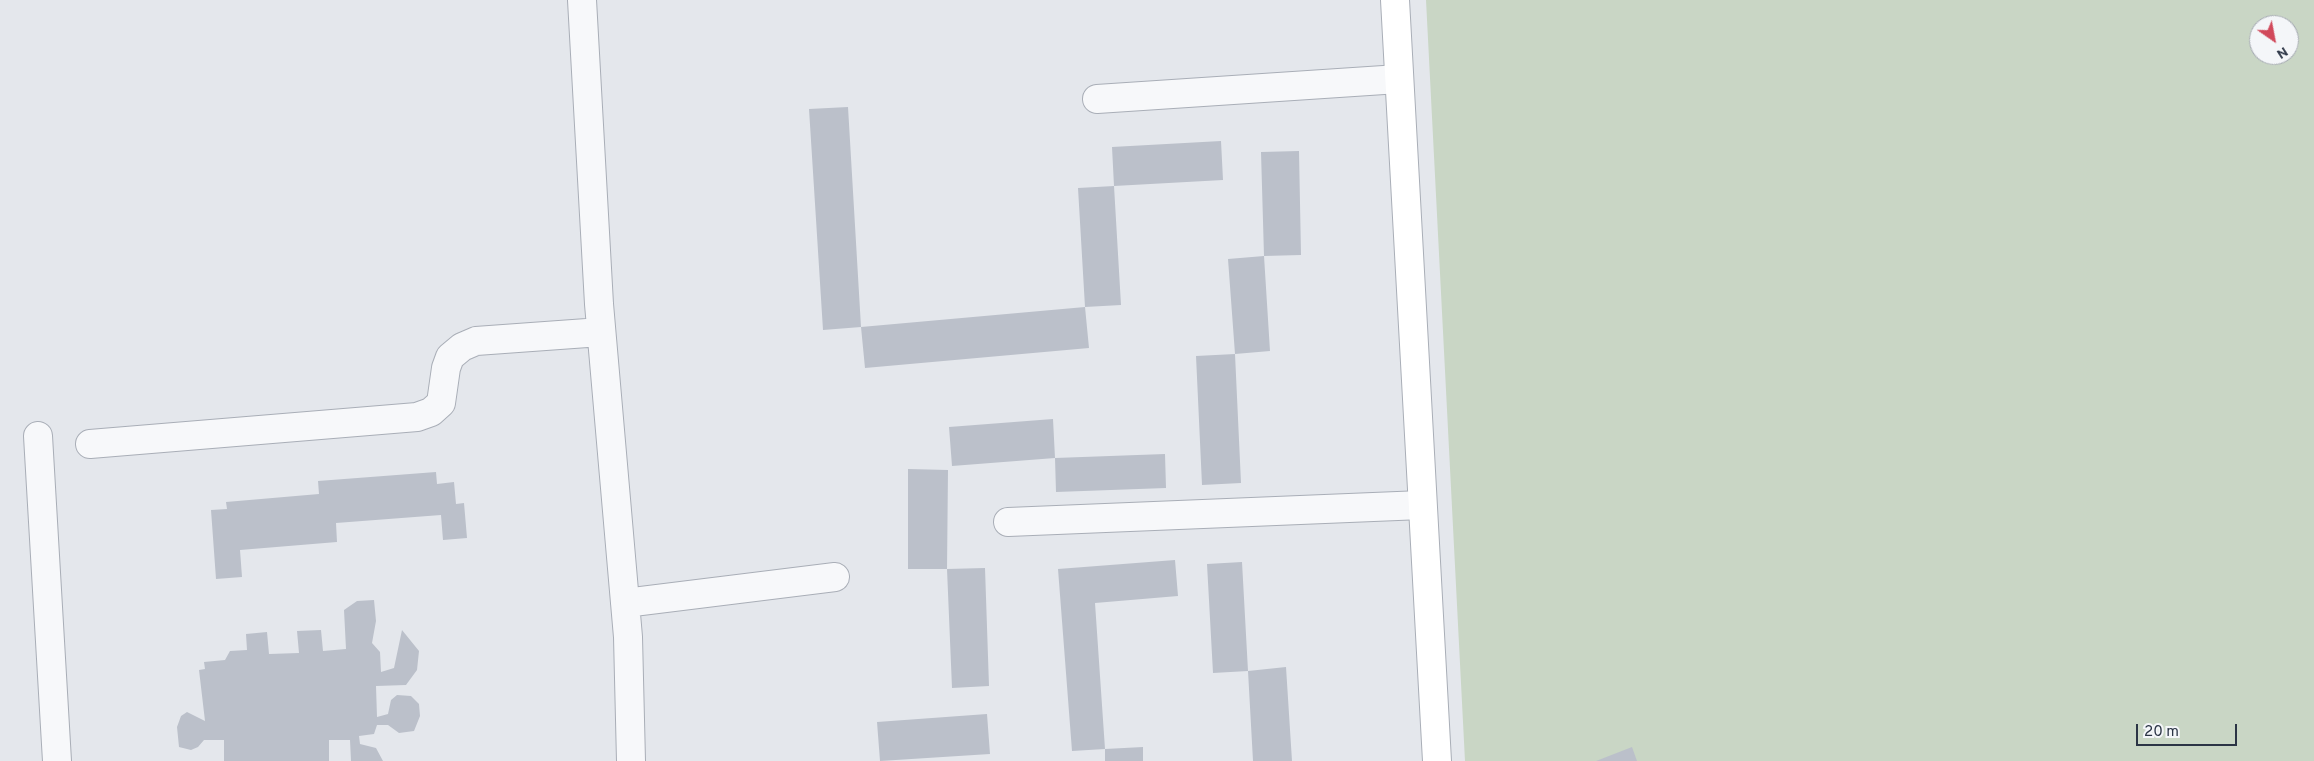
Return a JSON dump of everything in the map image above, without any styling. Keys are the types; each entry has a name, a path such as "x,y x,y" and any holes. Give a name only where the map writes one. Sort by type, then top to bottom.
{"street":[{"path":"582,0 601,332 628,638 631,761"},
{"path":"1395,0 1436,761"},
{"path":"1097,99 1399,79"},
{"path":"90,444 417,417 431,412 442,402 446,368 450,357 462,347 476,341 601,332"},
{"path":"38,436 57,761"},
{"path":"1008,522 1422,505"},
{"path":"625,603 835,577"}],"green space":[{"path":"1426,0 2314,0 2314,761 1465,761"}],"building":[{"path":"848,107 861,327 823,330 809,109"},
{"path":"1221,141 1223,180 1114,186 1112,147"},
{"path":"1299,151 1301,255 1264,256 1261,152"},
{"path":"1114,186 1121,305 1085,307 1078,188"},
{"path":"1264,256 1270,351 1235,354 1228,259"},
{"path":"1085,307 1089,348 865,368 861,327"},
{"path":"1235,354 1241,483 1202,485 1196,356"},
{"path":"1053,419 1055,458 952,466 949,427"},
{"path":"1165,454 1166,488 1056,492 1055,458"},
{"path":"908,469 948,470 947,569 908,569"},
{"path":"436,472 437,484 454,482 456,504 464,503 467,538 443,540 441,515 336,523 337,542 240,550 242,577 216,579 211,510 227,509 226,502 319,494 318,481"},
{"path":"1175,560 1178,596 1095,603 1105,749 1072,751 1058,569"},
{"path":"1242,562 1248,671 1213,673 1207,564"},
{"path":"985,568 989,686 952,688 947,569"},
{"path":"374,600 376,621 372,643 380,652 381,672 394,668 402,630 419,651 417,670 406,685 376,686 377,717 388,714 391,700 397,695 411,696 419,704 420,716 414,731 399,733 388,725 377,725 374,734 359,736 360,744 376,748 383,761 351,761 350,740 329,740 329,761 224,761 224,740 204,740 198,747 191,750 179,747 177,727 181,716 187,712 205,721 199,670 205,669 204,662 225,660 230,651 247,650 246,634 267,632 269,654 299,653 297,631 321,630 323,651 346,649 344,610 357,601"},
{"path":"1286,667 1292,761 1253,761 1248,671"},
{"path":"987,714 990,754 880,761 877,722"},
{"path":"1143,747 1143,761 1105,761 1105,749"},
{"path":"1632,747 1637,761 1596,761"}]}
